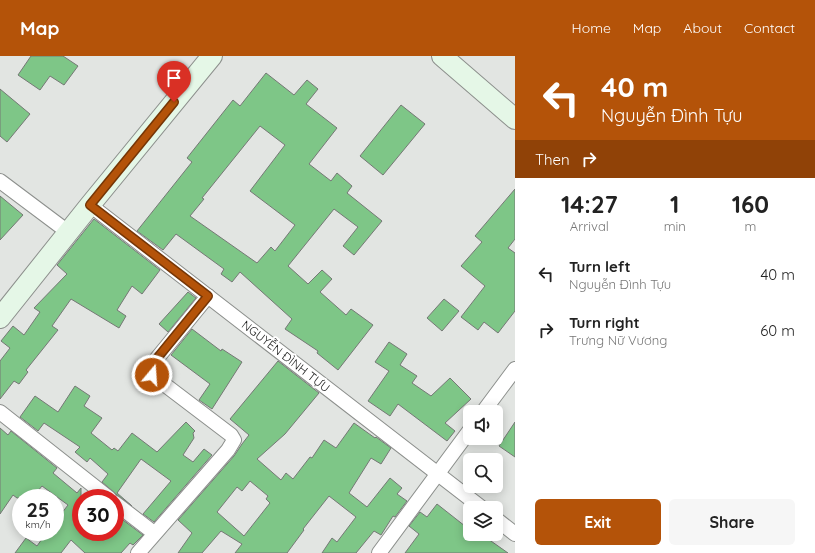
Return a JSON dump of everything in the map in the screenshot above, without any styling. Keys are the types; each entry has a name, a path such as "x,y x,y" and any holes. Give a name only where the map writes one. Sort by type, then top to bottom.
{"street":[{"path":"0,318 68,232 212,56"},
{"path":"442,56 515,119"},
{"path":"0,181 68,232"},
{"name":"NGUYỄN ĐÌNH TỰU","path":"90,205 473,501"},
{"path":"138,553 228,450 234,440 231,435 152,375 150,370 154,362 208,296"},
{"path":"488,405 515,369"},
{"path":"0,412 98,489"},
{"path":"379,553 463,439"},
{"path":"124,510 154,534"},
{"path":"503,525 515,534"}],"building":[{"path":"31,56 63,56 78,66 64,85 50,76 40,90 18,75"},
{"path":"266,73 294,95 307,80 318,89 306,104 337,128 309,164 331,181 337,173 352,186 347,193 382,221 354,255 343,246 358,227 334,209 288,266 308,284 322,270 332,279 320,292 346,315 351,309 373,325 338,370 317,353 318,351 285,329 292,319 240,272 232,282 221,274 224,269 176,234 163,250 137,231 192,162 187,158 233,100 240,106","holes":["260,126 285,145 250,191 295,225 275,251 271,247 257,263 190,216 204,199 202,198"]},
{"path":"0,89 30,114 7,142 0,136"},
{"path":"401,105 425,124 383,175 360,156"},
{"path":"515,189 515,239 508,248 515,253 515,311 498,333 484,322 478,330 461,317 485,286 461,266 482,242 475,236"},
{"path":"0,196 23,215 0,240"},
{"path":"94,219 160,270 142,294 132,286 117,310 126,316 119,328 71,299 52,326 58,330 26,370 28,372 19,384 14,381 0,399 0,361 10,348 1,341 13,326 24,335 40,312 34,308 67,274 57,265"},
{"path":"188,292 196,298 168,332 159,324"},
{"path":"444,299 459,311 442,331 427,318"},
{"path":"192,329 221,351 222,349 242,362 212,409 199,400 210,384 171,355"},
{"path":"389,342 407,354 400,365 417,376 412,383 431,396 450,378 471,399 445,423 455,431 447,441 398,404 390,416 368,401 389,371 375,362"},
{"path":"278,361 319,393 285,434 257,459 281,480 286,473 293,479 310,457 312,458 324,440 336,448 354,423 391,448 381,464 371,458 349,493 367,507 390,478 402,488 397,494 407,501 395,517 393,516 381,535 374,531 356,553 322,553 332,538 337,542 356,517 329,496 303,529 304,530 287,553 235,553 242,544 221,531 202,553 178,553 192,533 178,520 234,456 249,435 230,419","holes":["250,481 268,496 266,499 270,503 244,536 217,512 237,487 242,491"]},
{"path":"75,386 90,396 84,406 102,418 91,433 112,450 114,448 118,451 132,433 157,452 186,422 195,431 193,433 194,438 183,455 193,462 204,449 212,455 154,522 143,514 171,481 141,459 120,489 110,489 102,482 108,474 90,458 87,462 75,452 80,447 44,423 38,431 20,417 35,396 58,412"},
{"path":"515,422 515,457 499,446 503,445 503,440"},
{"path":"0,428 8,435 11,431 57,468 53,473 72,489 72,541 71,540 61,553 15,553 24,541 30,541 37,546 41,541 64,541 64,510 68,505 64,502 64,489 46,489 42,486 40,489 12,489 12,496 0,514"},
{"path":"437,504 463,524 463,541 491,541 508,553 405,553 419,534 409,526 420,512 427,517"},
{"path":"124,521 143,535 133,545 130,543 121,553 85,553 72,541 124,541"}],"route":[{"path":"152,375 150,370 154,362 208,296 90,205 174,102"}]}
